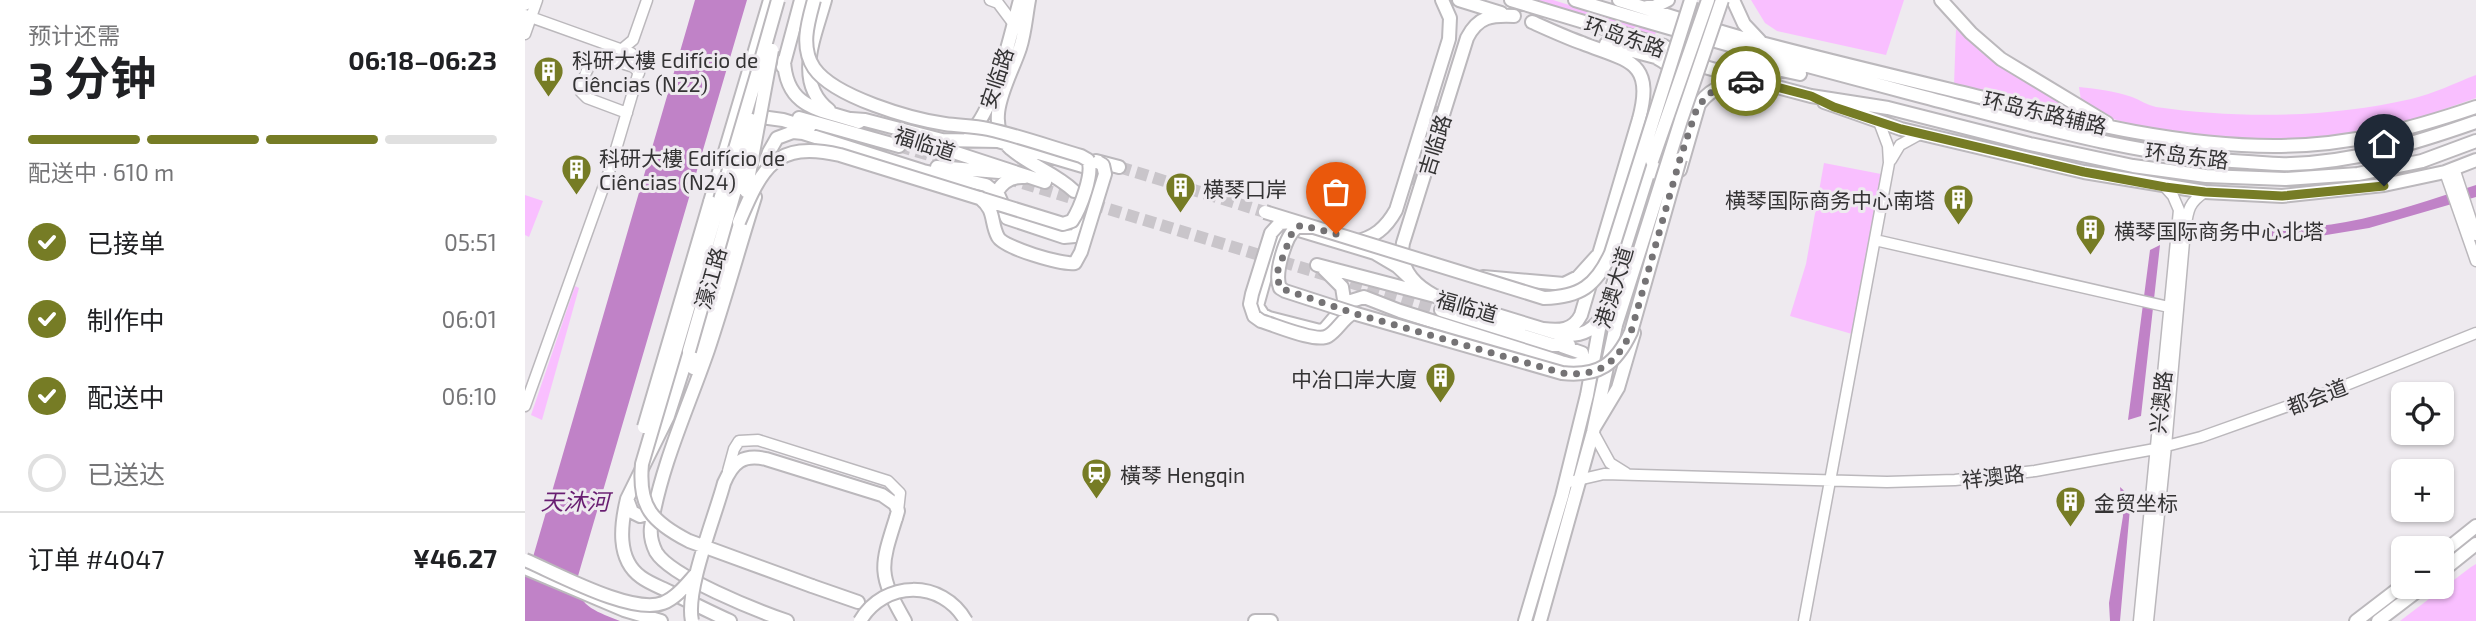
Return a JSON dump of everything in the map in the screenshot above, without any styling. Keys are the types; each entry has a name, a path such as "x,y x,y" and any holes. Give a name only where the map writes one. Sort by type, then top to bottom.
{"main road":[{"path":"770,0 635,460 635,480 647,510 661,525 689,541 858,602"},
{"name":"濠江路","path":"693,352 743,166 763,54 778,0"},
{"name":"濠江路","path":"730,621 633,570 622,542 622,528 627,499 669,416 739,222 755,152 771,54 787,0"},
{"path":"801,0 781,79 790,99 827,124"},
{"path":"814,0 807,28 807,49 814,67 832,86 860,99 930,121 993,130 1119,167"},
{"path":"823,0 815,23 813,43 821,70 832,86"},
{"path":"823,0 808,63 808,80 818,101 828,110 848,118"},
{"name":"安临路","path":"953,141 972,130 984,116 1020,0"},
{"name":"安临路","path":"1029,0 1021,46 1000,102 997,123 1002,138 1011,149 1060,177 1075,191"},
{"name":"吉临路","path":"1342,243 1366,240 1386,227 1396,210 1450,32 1451,18 1442,0"},
{"path":"1459,0 1657,58 1696,61 1722,0"},
{"name":"环岛东路","path":"1511,0 1664,46 1696,61 1754,81 1811,96 1888,108 2030,144 2133,166 2206,176 2284,179 2358,174 2422,161 2476,141"},
{"name":"环岛东路","path":"1575,0 1852,79 2074,136 2156,153 2220,161 2290,164 2372,155 2476,122"},
{"name":"环岛东路辅路","path":"1619,0 1763,43 1904,78 2117,128 2196,143 2276,146 2358,140 2414,128 2476,107"},
{"path":"1644,8 1654,7 1668,0"},
{"path":"1683,0 1708,10 1720,10 1731,0 1744,24 1763,43"},
{"path":"1653,160 1693,0"},
{"path":"1265,212 1544,298 1583,290 1597,279 1614,245 1647,133 1693,0"},
{"name":"港澳大道","path":"1525,621 1565,483 1587,394 1599,329 1708,0"},
{"path":"1941,0 1987,48 2027,76 2117,128"},
{"path":"1467,38 1481,19 1514,16"},
{"path":"1450,32 1453,23 1461,20 1467,26 1467,38"},
{"path":"1532,22 1624,58 1637,69 1644,89 1643,104 1578,321 1563,330 1543,329"},
{"name":"吉临路","path":"1413,281 1406,269 1402,251 1467,38"},
{"path":"1437,106 1446,49"},
{"path":"647,510 641,482 642,464 763,54"},
{"path":"1587,394 1681,92 1679,78 1674,69 1657,58"},
{"path":"627,499 632,512 640,516 652,509 657,497 678,428 708,350 769,152 777,138 793,132 803,133 923,171 975,181 991,189 1007,218 1064,237 1075,236 1081,228 1095,184 1095,178 1086,167 1005,143 987,140 953,141 848,118 802,103 790,88 784,60"},
{"name":"港澳大道","path":"1540,621 1594,430 1616,325 1681,120 1696,61"},
{"path":"1771,85 1777,69 1804,75 1852,79"},
{"path":"1904,78 1942,102"},
{"path":"1603,392 1655,219 1697,107 1706,96 1728,83 1754,81"},
{"path":"1811,96 1834,107 1920,134 2084,172 2205,192 2282,196 2384,186 2450,170 2476,160"},
{"path":"1594,430 1618,388 1697,107"},
{"path":"726,149 742,126 761,117 781,114 827,124"},
{"path":"761,117 783,120 933,166 958,170 1013,171"},
{"name":"福临道","path":"848,118 1045,182 1021,177 1006,181 997,192 1007,218"},
{"name":"福临道","path":"827,124 899,146"},
{"path":"1313,227 1297,227 1289,236 1277,276 1280,288 1562,373 1590,374 1616,357 1631,332 1678,156 1667,138 1646,129 1635,131"},
{"path":"739,222 757,180 769,166 789,154 814,150 841,155 1068,223 1075,215 1091,170 1088,160 1081,156"},
{"path":"980,198 990,209 997,235 1004,244 1064,263 1075,263 1081,252 1105,174 1103,165 1098,162"},
{"path":"1396,210 1394,222 1398,231 1406,228 1411,219"},
{"path":"1295,222 1280,223 1271,233 1250,304 1254,316 1261,321 1320,339 1331,334 1349,310"},
{"name":"福临道","path":"1413,281 1387,259 1289,227 1284,228 1276,237 1257,306 1263,315 1269,318 1316,331 1325,329 1349,310 1358,298 1371,299 1400,311 1570,364 1580,364 1583,360 1582,353 1441,310"},
{"path":"1474,276 1564,284 1578,277 1600,253"},
{"name":"福临道","path":"1349,310 1342,287 1329,272 1317,265 1543,329 1577,336 1596,326 1605,310"},
{"path":"1413,281 1434,296"},
{"path":"1562,346 1581,342 1599,329"},
{"path":"678,428 693,352"},
{"path":"692,621 690,599 726,478 733,465 745,458 767,459 882,495 894,504 898,511 883,568 890,591 905,621"},
{"path":"657,497 651,538 655,550 670,567 748,606 786,621"},
{"path":"2454,544 2476,526"},
{"path":"2454,562 2476,544"},
{"path":"525,560 617,600 635,605 662,603 678,593 698,572"},
{"path":"525,568 630,613 661,621"},
{"path":"860,621 882,598 910,589 928,591 943,597 956,607 965,621"},
{"path":"2356,621 2391,593"},
{"path":"2378,621 2407,599"},
{"path":"1255,621 1271,621"}],"street":[{"path":"525,5 527,0"},
{"path":"525,34 528,16 537,0"},
{"path":"621,50 633,40 647,0"},
{"path":"994,1 1010,0"},
{"path":"994,1 1013,23"},
{"path":"525,406 611,166 639,73 636,57 528,16"},
{"path":"627,113 587,98 582,92 582,85 593,60 599,55 634,67 639,73"},
{"path":"1804,621 1889,163 1888,146 1879,122"},
{"path":"1889,163 1900,145 1920,134"},
{"path":"2450,170 2476,235"},
{"path":"2450,170 2476,261"},
{"name":"兴澳路","path":"2139,621 2179,210 2173,196 2165,187"},
{"name":"兴澳路","path":"2148,621 2185,230 2188,211 2194,200 2205,192"},
{"path":"1875,240 2169,307"},
{"name":"都会道","path":"2155,449 2244,424 2476,333"},
{"path":"1594,430 1609,463 1630,475"},
{"name":"祥澳路","path":"1565,483 1604,474 1830,481 1955,480 2035,471 2155,449"}],"shaded area":[{"path":"1532,0 1553,0 1656,32 1654,38"},
{"path":"1751,0 1904,0 1886,55 1777,31 1765,23"},
{"path":"1956,29 1983,54 2063,104 2058,108 1954,85"},
{"path":"2476,75 2476,98 2376,133 2300,140 2241,141 2195,137 2141,127 2103,116 2081,100 2079,87 2119,93 2156,107 2284,115 2348,110 2411,99"},
{"path":"1824,163 1881,174 1852,334 1790,316 1806,264"},
{"path":"525,195 543,201 529,237 525,235"},
{"path":"575,286 579,288 542,420 531,415"},
{"path":"2476,564 2476,621 2400,621 2429,599 2454,599 2454,580"}],"water":[{"name":"天沐河","path":"695,0 747,0 578,576 577,586 583,601 596,611 620,621 525,621 525,568 533,557"},
{"path":"2476,185 2476,197 2369,228 2308,238 2216,234 2216,229 2297,228 2362,219"},
{"path":"2160,245 2141,416 2128,420 2150,250"},
{"path":"2120,487 2131,497 2120,621 2110,621 2109,603 2123,516"}],"tunnel":[{"path":"1412,185 1437,106"},
{"path":"899,146 969,167"},
{"path":"1119,167 1265,212"},
{"path":"1006,178 1441,310"}],"way so far":[{"path":"1336,234 1301,225 1293,230 1278,270 1280,288 1353,313 1562,373 1590,374 1616,357 1631,332 1691,121 1699,104 1721,86 1746,81"}],"place":[{"name":"科研大樓 Edifício de Ciências (N22)","path":"549,98"},
{"name":"科研大樓 Edifício de Ciências (N24)","path":"576,196"},
{"name":"横琴口岸","path":"1180,215"},
{"name":"横琴国际商务中心南塔","path":"1958,226"},
{"name":"横琴国际商务中心北塔","path":"2091,257"},
{"name":"中冶口岸大廈","path":"1440,405"},
{"name":"橫琴 Hengqin","path":"1097,501"},
{"name":"金贸坐标","path":"2071,529"}],"route":[{"path":"1746,81 1811,96 1834,107 1901,129 2084,172 2165,187 2282,196 2384,186"}]}
